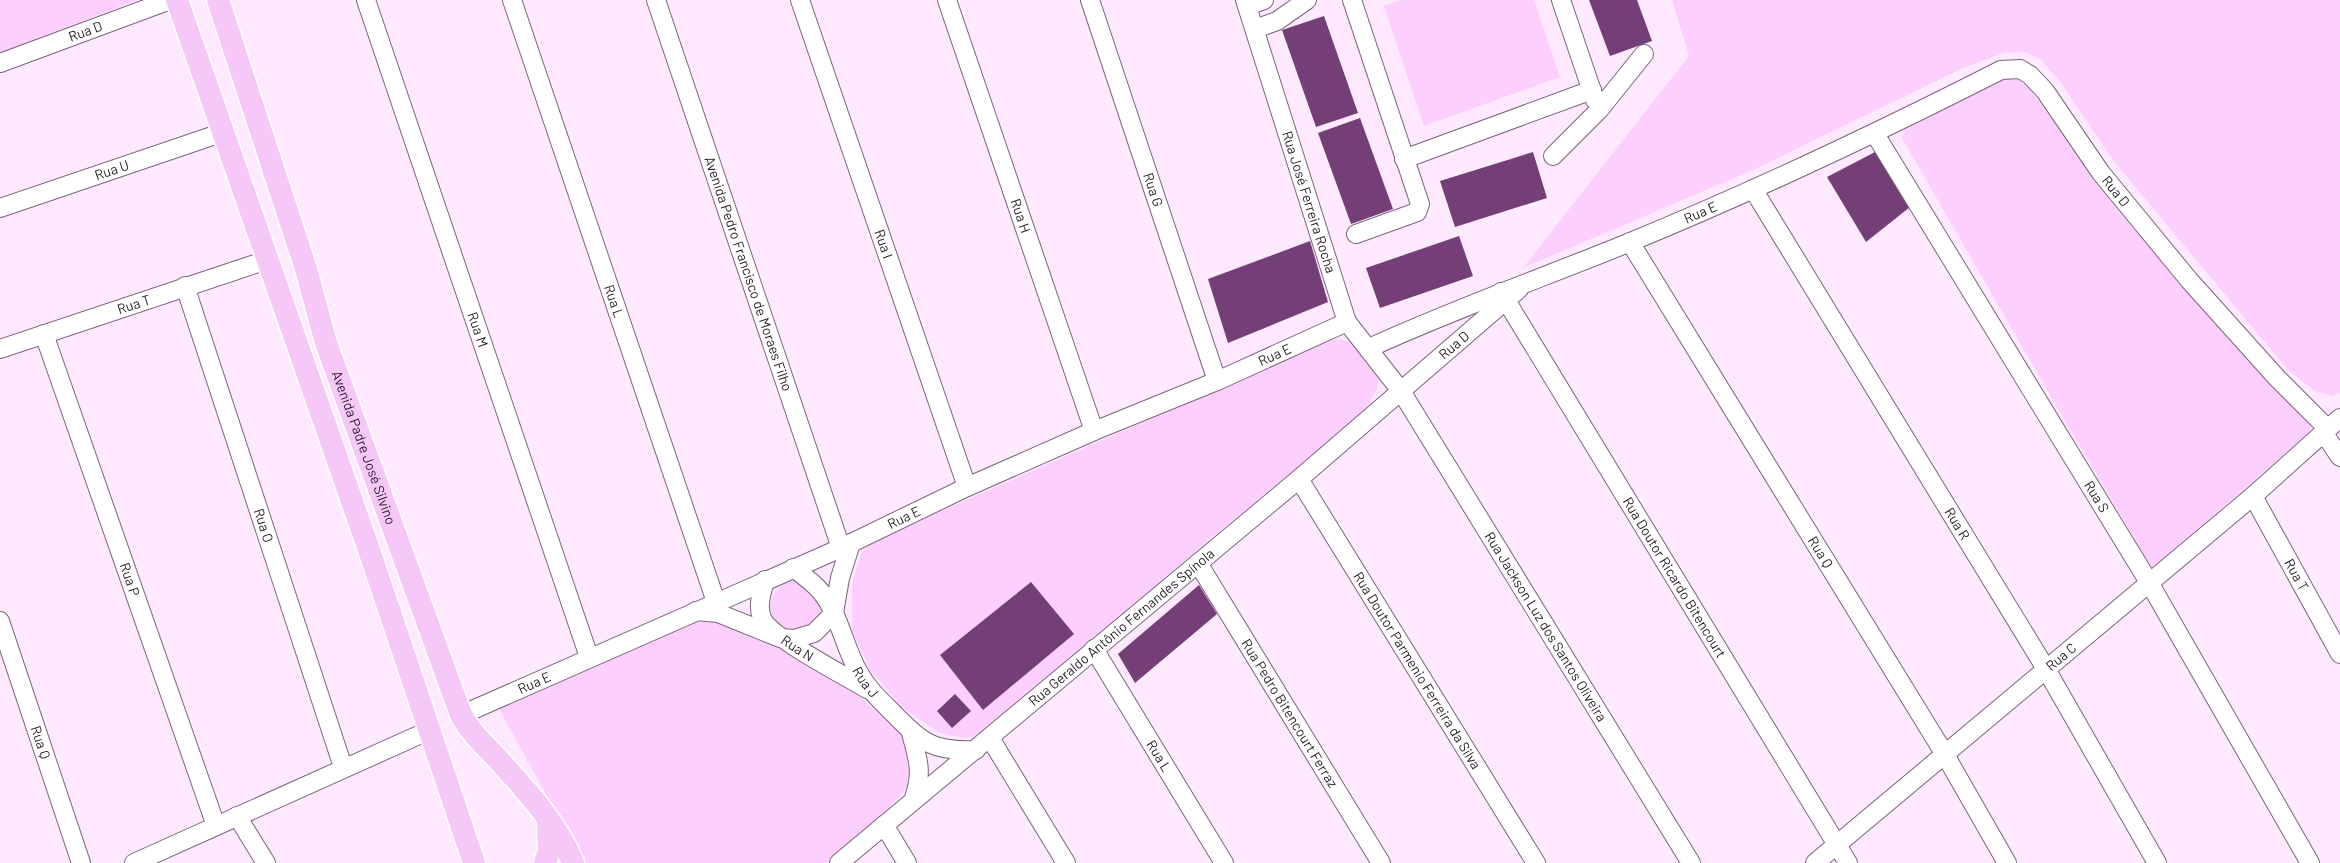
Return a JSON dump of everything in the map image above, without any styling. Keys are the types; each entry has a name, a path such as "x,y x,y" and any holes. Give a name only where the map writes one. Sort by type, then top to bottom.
{"main road":[{"name":"Avenida Padre José Silvino","path":"177,0 474,861"},
{"name":"Avenida Padre José Silvino","path":"218,0 306,269 326,343 461,716 472,734 530,797 566,845 573,863"},
{"path":"545,863 549,850 548,821"}],"street":[{"name":"Rua D","path":"0,63 170,0"},
{"name":"Rua M","path":"366,0 589,657"},
{"name":"Rua L","path":"512,0 716,602"},
{"name":"Avenida Pedro Francisco de Moraes Filho","path":"656,0 846,545"},
{"name":"Rua I","path":"800,0 967,487"},
{"name":"Rua H","path":"947,0 1094,431"},
{"name":"Rua G","path":"1090,0 1217,380"},
{"path":"1246,3 1264,0"},
{"path":"1255,29 1277,22 1307,0"},
{"path":"1352,0 1420,209 1417,212 1356,234"},
{"path":"1561,0 1599,110"},
{"name":"Rua José Ferreira Rocha","path":"1246,3 1347,322 1369,348 1401,392"},
{"path":"1553,156 1599,110 1644,54"},
{"name":"Rua D","path":"1875,134 2002,70 2020,69 2030,75 2045,91 2101,173 2189,280 2278,378 2330,426"},
{"path":"1404,159 1592,90"},
{"name":"Rua U","path":"0,208 224,132"},
{"name":"Rua E","path":"1369,348 1432,319 1504,296 1521,286 1630,242 1875,134"},
{"name":"Rua S","path":"1875,134 2150,584 2310,863"},
{"name":"Rua R","path":"1752,189 2046,669 2157,863"},
{"name":"Rua Q","path":"1630,242 1944,753 2006,863"},
{"name":"Rua T","path":"0,349 267,260"},
{"name":"Rua O","path":"185,286 342,768"},
{"name":"Rua D","path":"1401,392 1504,296"},
{"name":"Rua Doutor Ricardo Bitencourt","path":"1504,296 1848,863"},
{"name":"Rua E","path":"461,716 589,657 846,545 967,487 1347,322"},
{"name":"Rua P","path":"44,334 216,826"},
{"name":"Rua Geraldo Antônio Fernandes Spínola","path":"840,863 914,798 976,750 1401,392"},
{"name":"Rua Jackson Luz dos Santos Oliveira","path":"1401,392 1691,863"},
{"path":"2330,426 2340,457"},
{"name":"Rua C","path":"1816,863 1944,753 2150,584 2253,496 2330,426"},
{"name":"Rua Doutor Parmenio Ferreira da Silva","path":"1299,479 1536,863"},
{"name":"Rua T","path":"2253,496 2340,654"},
{"path":"696,611 718,613 780,638 794,639 814,634 834,613 846,545"},
{"name":"Rua Pedro Bitencourt Ferraz","path":"1198,564 1381,863"},
{"name":"Rua J","path":"793,568 821,592 834,613 845,645 871,692 911,733 937,747 955,751 976,750"},
{"name":"Rua N","path":"765,580 760,598 762,618 766,625 780,638 871,692"},
{"name":"Rua Q","path":"0,621 80,863"},
{"name":"Rua L","path":"1094,649 1224,863"},
{"path":"134,863 152,859 237,816 430,730"},
{"path":"911,733 920,766 920,780 914,798"},
{"path":"990,738 1066,863"},
{"path":"237,816 266,863"},
{"path":"884,825 907,863"}],"shaded area":[{"path":"0,0 138,0 0,52"},
{"path":"1401,0 1534,0 1560,77 1424,126 1384,6"},
{"path":"1672,0 2340,0 2340,393 2332,396 2315,391 2288,370 2113,160 2059,80 2040,59 2024,52 2004,53 1963,68 1753,170 1523,268 1689,56"},
{"path":"2003,72 2021,78 2135,227 2311,421 2310,432 2152,568 1902,138 1905,129"},
{"path":"1340,339 1356,344 1380,375 1377,389 1367,407 1340,433 1219,531 986,733 964,738 940,733 902,708 870,670 852,631 852,584 861,554 873,541 1330,340"},
{"path":"791,580 810,584 822,608 820,618 806,631 788,631 778,626 770,613 772,598 777,590"},
{"path":"712,621 746,632 806,660 844,683 905,737 913,777 905,790 877,821 827,863 584,863 499,709 693,622"}],"building":[{"path":"1589,0 1637,0 1652,41 1610,56"},
{"path":"1324,16 1358,113 1316,127 1282,30"},
{"path":"1360,118 1393,209 1351,224 1318,133"},
{"path":"1877,151 1910,207 1866,242 1827,177"},
{"path":"1533,152 1547,198 1455,227 1440,181"},
{"path":"1459,236 1473,276 1380,308 1366,268"},
{"path":"1310,241 1328,302 1228,343 1208,279"},
{"path":"1031,582 1074,634 983,710 940,655"},
{"path":"1199,585 1217,614 1135,683 1118,654"},
{"path":"955,694 971,711 952,728 937,711"}]}
